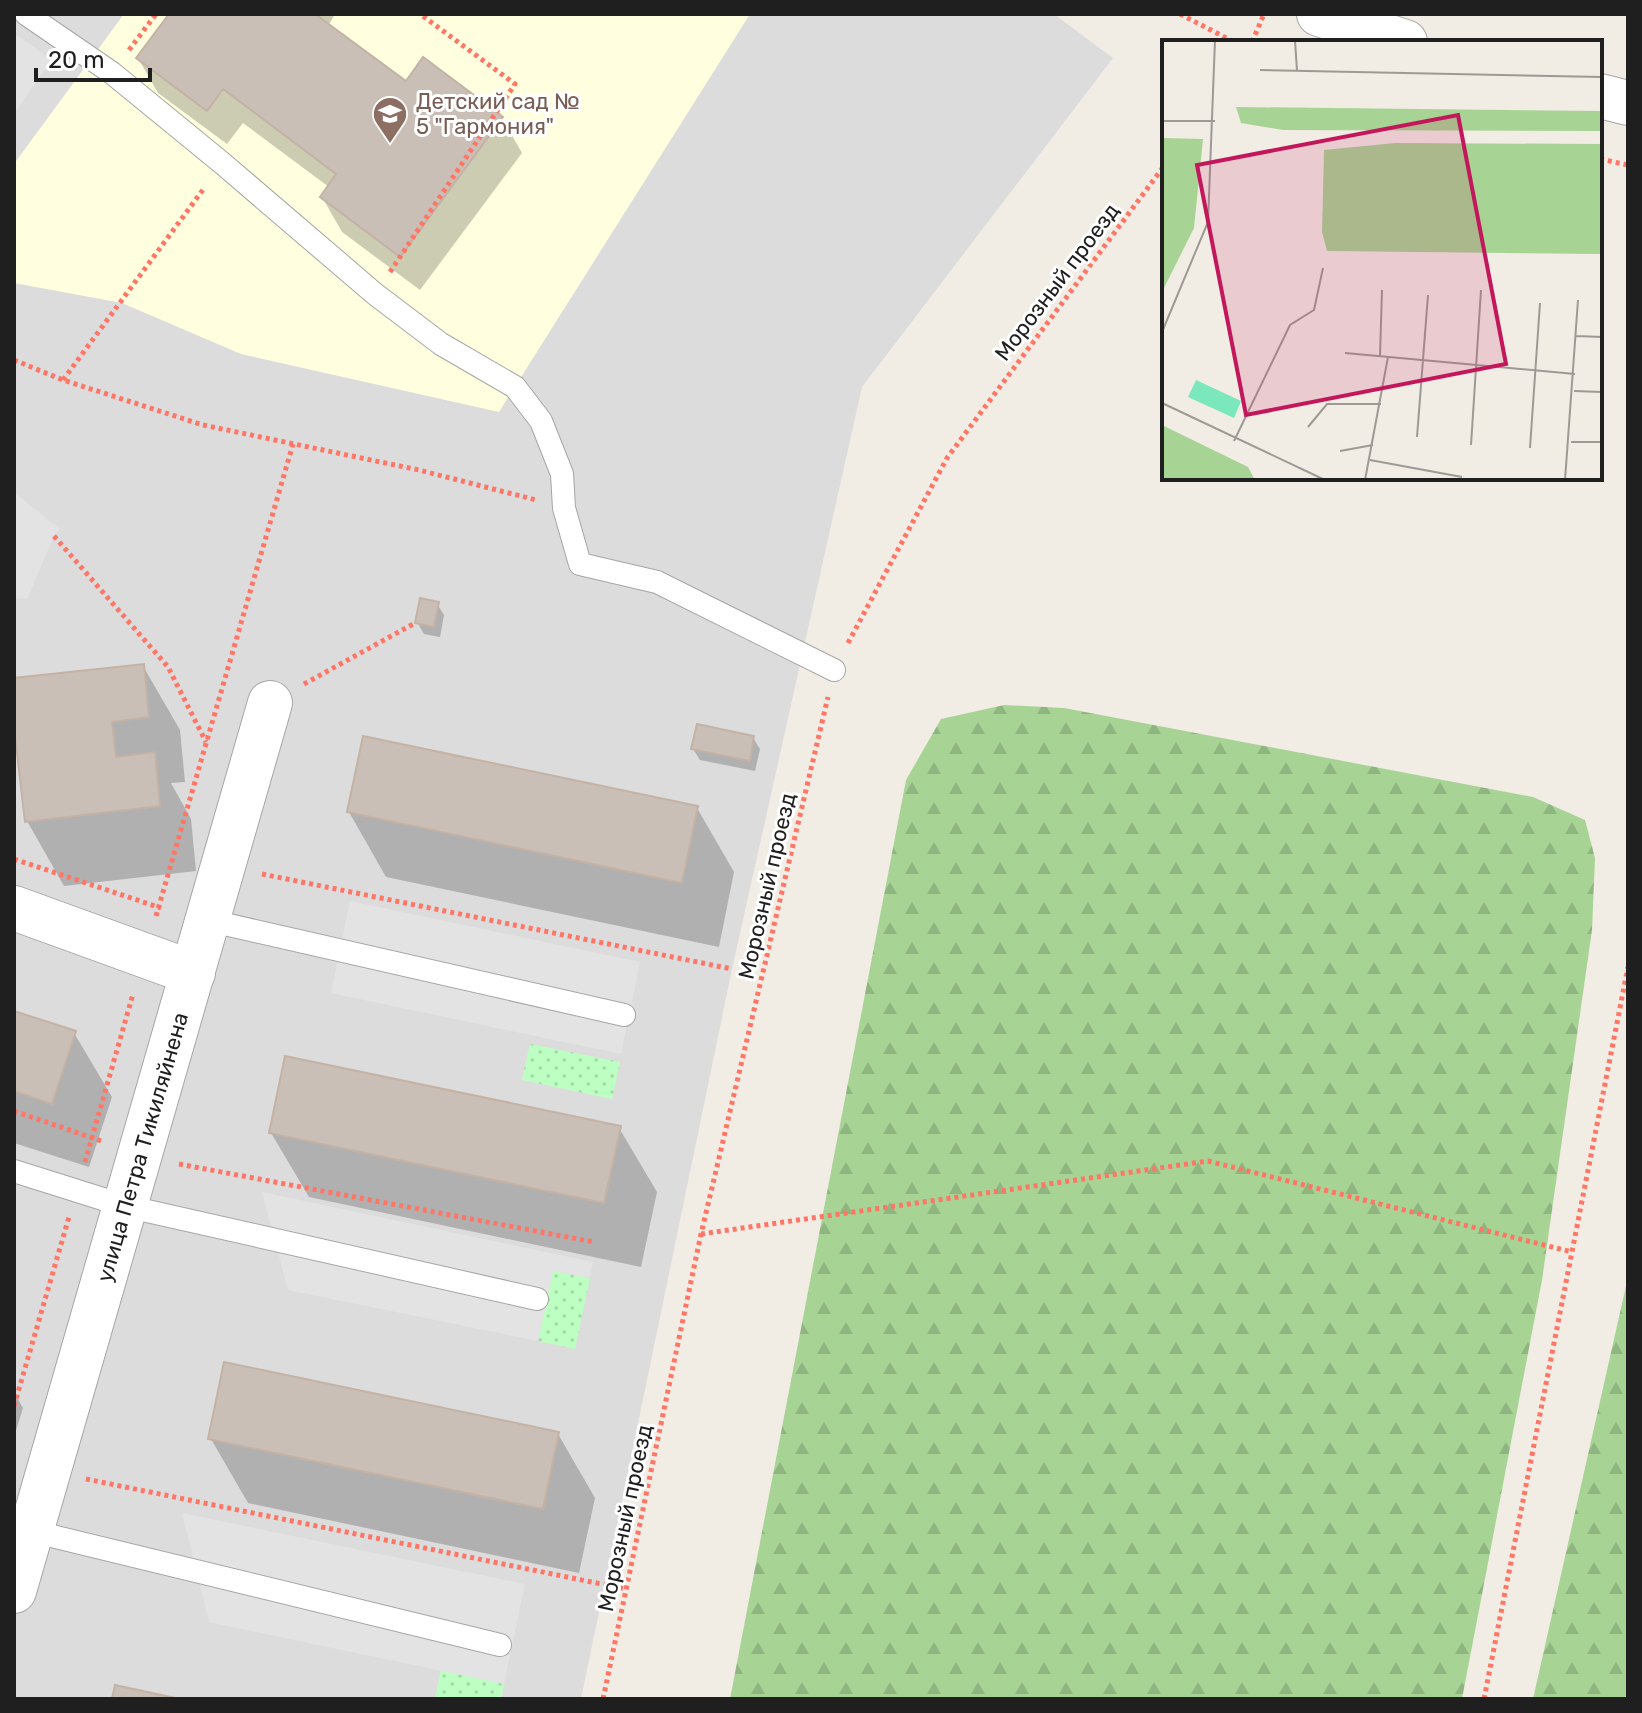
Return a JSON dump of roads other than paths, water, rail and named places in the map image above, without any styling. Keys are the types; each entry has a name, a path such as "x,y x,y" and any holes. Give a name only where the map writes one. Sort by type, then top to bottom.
{"street":[{"path":"1319,14 1399,40"},
{"path":"1602,96 1628,103"},
{"name":"улица Петра Тикиляйнена","path":"14,1591 23,1529 48,1471 270,703"},
{"path":"14,908 193,973"}],"lane":[{"path":"26,14 112,73 375,294 441,344 515,387 541,421 562,474 564,508 580,564 657,582 834,670"},
{"path":"207,920 624,1015"},
{"path":"14,1171 125,1206 537,1299"},
{"path":"23,1529 500,1645"}],"place":[{"name":"Детский сад № 5 \"Гармония\"","path":"390,145"}]}
